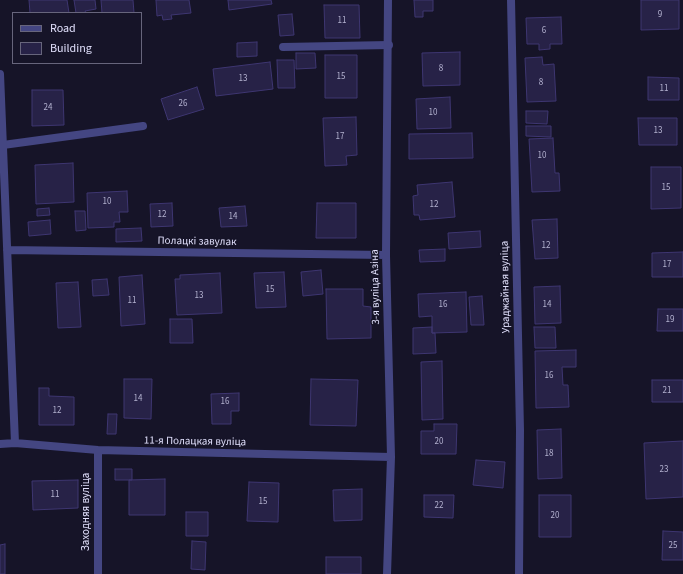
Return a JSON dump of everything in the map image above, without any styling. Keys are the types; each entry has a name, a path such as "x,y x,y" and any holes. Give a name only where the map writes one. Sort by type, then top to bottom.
{"street":[{"name":"3-я вуліца Азіна","path":"386,574 390,457 386,255 389,45 388,0"},
{"name":"Ураджайная вуліца","path":"511,0 520,430 519,574"},
{"path":"283,47 389,45"},
{"path":"0,74 3,145 3,230 7,250 15,443"},
{"path":"3,145 143,126"},
{"name":"Полацкі завулак","path":"7,250 386,255"},
{"name":"11-я Полацкая вуліца","path":"0,444 15,443 98,450 390,457"},
{"name":"Заходняя вуліца","path":"98,450 98,574"}],"building":[{"path":"29,0 67,0 69,12 30,12"},
{"path":"74,0 95,0 96,9 86,12 76,12"},
{"path":"101,0 133,0 134,12 102,12"},
{"path":"156,0 189,0 191,13 171,15 172,19 163,20 162,15 157,16"},
{"path":"228,0 271,0 272,4 229,10"},
{"path":"414,0 433,0 433,11 423,11 423,17 415,17"},
{"path":"641,0 679,0 679,29 641,30"},
{"path":"324,5 359,5 360,38 325,38"},
{"path":"292,14 294,35 280,36 278,15"},
{"path":"561,17 562,44 550,44 550,49 539,50 539,44 527,44 526,18"},
{"path":"257,42 257,56 237,57 237,43"},
{"path":"460,52 460,85 423,86 422,53"},
{"path":"296,53 315,53 316,68 296,69"},
{"path":"325,55 357,55 357,98 325,98"},
{"path":"542,57 543,65 554,64 556,101 527,102 525,58"},
{"path":"277,60 294,60 295,88 278,88"},
{"path":"270,62 273,89 216,96 213,69"},
{"path":"648,77 679,78 679,100 648,100"},
{"path":"197,87 204,109 168,120 161,99"},
{"path":"32,90 63,90 64,125 32,126"},
{"path":"450,97 451,128 417,129 416,99"},
{"path":"526,111 548,111 547,124 526,123"},
{"path":"356,117 357,155 346,156 347,165 325,166 323,118"},
{"path":"638,118 677,118 677,145 639,145"},
{"path":"526,126 551,126 551,137 526,136"},
{"path":"472,133 473,158 409,159 409,134"},
{"path":"553,138 555,173 559,173 560,191 532,192 529,139"},
{"path":"73,163 74,202 36,204 35,165"},
{"path":"651,167 681,167 681,208 651,209"},
{"path":"452,182 455,217 420,220 419,215 414,215 413,196 418,195 417,185"},
{"path":"127,191 128,212 119,212 120,222 114,222 114,227 88,228 87,193"},
{"path":"172,203 173,226 151,227 150,204"},
{"path":"317,203 356,203 356,238 316,238"},
{"path":"245,206 247,226 221,227 219,208"},
{"path":"49,208 50,215 37,216 37,209"},
{"path":"75,211 85,211 86,230 76,231"},
{"path":"557,219 558,258 535,259 532,220"},
{"path":"50,220 51,234 29,236 28,222"},
{"path":"141,228 142,241 116,242 116,229"},
{"path":"480,231 481,247 449,249 448,233"},
{"path":"445,249 445,261 420,262 419,250"},
{"path":"683,252 683,277 652,277 652,253"},
{"path":"321,270 323,294 303,296 301,272"},
{"path":"284,272 286,307 256,308 254,273"},
{"path":"220,273 222,313 177,315 175,279 180,279 180,275"},
{"path":"142,275 145,324 121,326 119,277"},
{"path":"107,279 109,295 93,296 92,280"},
{"path":"78,282 81,327 58,328 56,283"},
{"path":"560,286 561,323 535,324 534,287"},
{"path":"326,289 363,289 363,306 371,307 371,338 327,339"},
{"path":"466,292 467,332 432,333 432,316 419,317 418,294"},
{"path":"482,296 484,325 471,325 469,297"},
{"path":"658,309 683,309 683,331 657,331"},
{"path":"170,319 192,319 193,343 170,343"},
{"path":"432,327 432,333 435,333 436,353 413,354 413,328"},
{"path":"534,327 555,327 556,348 535,348"},
{"path":"576,350 576,367 562,367 563,385 568,385 569,407 536,408 535,351"},
{"path":"442,361 443,419 422,420 421,362"},
{"path":"124,379 152,379 151,419 124,418"},
{"path":"311,379 358,380 356,426 310,425"},
{"path":"652,380 683,380 683,402 652,402"},
{"path":"39,388 49,388 49,396 74,397 74,425 39,425"},
{"path":"239,393 239,411 231,411 231,424 212,424 211,394"},
{"path":"108,414 117,414 116,434 107,434"},
{"path":"434,424 457,424 456,454 421,454 421,431 434,431"},
{"path":"561,429 562,478 538,479 537,430"},
{"path":"683,441 683,497 646,499 644,443"},
{"path":"476,460 505,462 503,488 473,485"},
{"path":"115,469 132,469 132,480 115,480"},
{"path":"165,479 165,515 129,515 129,480"},
{"path":"78,480 78,508 33,510 32,481"},
{"path":"249,482 279,483 278,522 247,521"},
{"path":"362,489 362,520 334,521 333,490"},
{"path":"424,495 454,495 453,518 424,517"},
{"path":"539,495 571,495 571,537 539,537"},
{"path":"186,512 208,512 208,536 186,536"},
{"path":"663,531 683,532 683,560 662,560"},
{"path":"192,541 206,542 205,570 191,569"},
{"path":"5,544 5,574 0,574 0,545"},
{"path":"326,557 361,557 361,574 326,574"}]}
